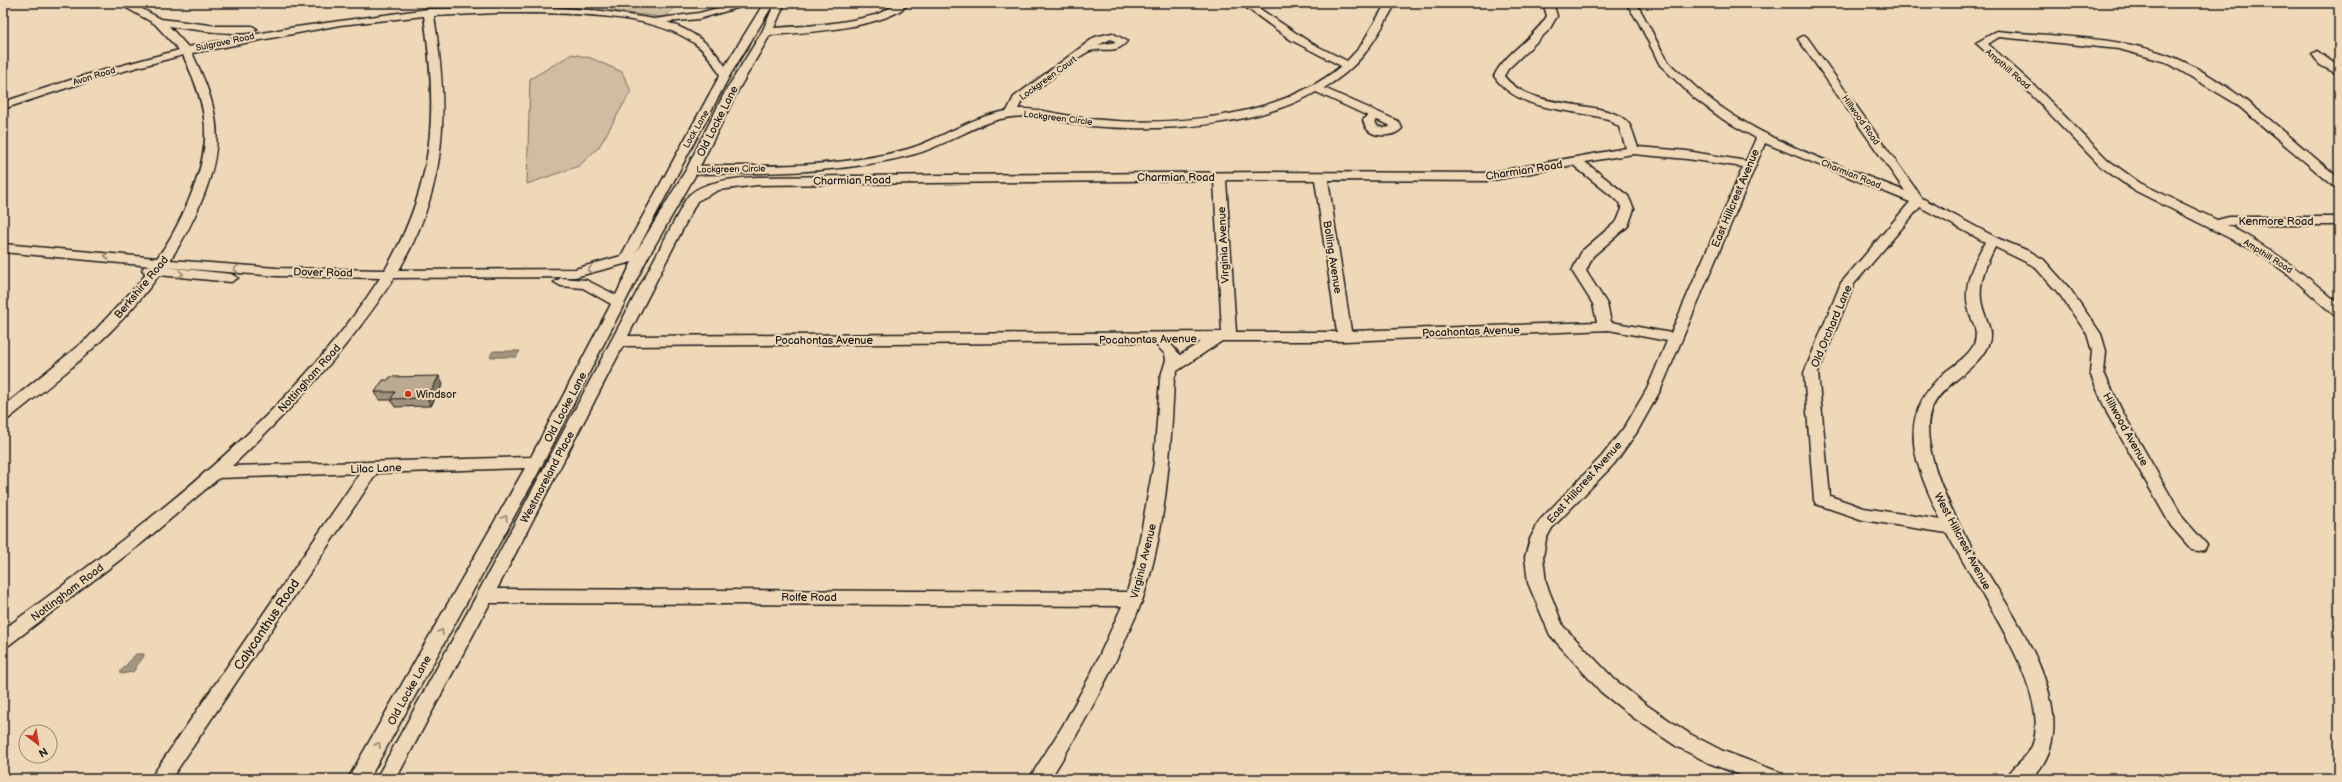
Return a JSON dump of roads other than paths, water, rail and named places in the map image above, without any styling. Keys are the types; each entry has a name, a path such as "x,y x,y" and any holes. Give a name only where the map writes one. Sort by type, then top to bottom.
{"street":[{"name":"Sulgrave Road","path":"123,3 158,22 186,51 303,26"},
{"path":"653,20 699,16 749,3"},
{"name":"Lock Lane","path":"627,257 718,93 725,75 769,3"},
{"name":"Old Locke Lane","path":"358,779 536,462 619,304 641,256 692,170 731,92 767,32 780,3"},
{"path":"767,32 816,30 872,18 904,3"},
{"path":"1245,3 1304,45 1326,57 1348,65"},
{"name":"Lockgreen Circle","path":"692,170 849,166 932,145 976,124 1012,113 1093,123 1202,121 1265,108 1318,89 1348,65 1360,54 1391,3"},
{"path":"1548,3 1552,16 1545,28 1502,68 1499,76 1502,82 1511,91 1529,98 1612,117 1624,125 1633,150"},
{"name":"Charmian Road","path":"1631,3 1644,23 1656,51 1674,74 1722,114 1762,138 1918,200"},
{"name":"Sulgrave Road","path":"158,22 237,30 303,26 428,12 476,9 586,12 653,20 686,34 705,46 713,54 725,75"},
{"name":"Nottingham Road","path":"3,640 102,565 216,472 274,417 318,370 360,319 387,279 418,217 433,163 438,107 437,70 428,12"},
{"name":"Ampthill Road","path":"2338,183 2239,101 2215,85 2170,60 2126,47 1997,34 1981,43 2032,90 2118,174 2136,186 2276,259 2298,275 2339,312"},
{"name":"Hillwood Road","path":"1803,39 1918,200"},
{"name":"Lockgreen Court","path":"1012,113 1013,106 1018,99 1090,48"},
{"name":"Avon Road","path":"3,106 90,77 186,51"},
{"name":"Berkshire Road","path":"3,415 34,392 97,336 160,266 189,217 206,171 212,138 206,92 186,51"},
{"path":"2316,54 2324,63 2339,72"},
{"path":"1318,89 1376,115"},
{"path":"718,93 731,92"},
{"name":"East Hillcrest Avenue","path":"1762,138 1654,389 1632,428 1608,460 1546,524 1538,539 1534,557 1537,583 1556,630 1608,686 1641,712 1683,740 1716,757 1775,779"},
{"name":"Charmian Road","path":"717,186 757,181 1220,176 1488,177 1633,150 1687,155 1750,165"},
{"path":"1576,161 1624,199 1628,209 1623,223 1587,254 1579,271 1600,304 1605,326"},
{"name":"Virginia Avenue","path":"1220,176 1226,338"},
{"name":"Bolling Avenue","path":"1321,177 1345,336"},
{"name":"Westmoreland Place","path":"386,779 485,596 692,199 701,192 717,186"},
{"name":"Hillwood Avenue","path":"1918,200 1992,241 2026,255 2038,263 2065,292 2090,328 2099,351 2097,373 2115,413 2177,522 2198,545"},
{"name":"Old Orchard Lane","path":"1918,200 1848,283 1811,373 1822,500 1863,514 1954,528"},
{"name":"Kenmore Road","path":"2213,225 2229,221 2339,221"},
{"name":"West Hillcrest Avenue","path":"1992,241 1977,271 1973,293 1975,308 1983,326 1982,341 1977,352 1930,394 1922,412 1921,437 1929,470 1954,528 2027,658 2044,710 2045,733 2041,748 2029,770 2016,779"},
{"name":"Dover Road","path":"3,248 160,266 260,280 387,279 576,273 604,267 627,257 641,256"},
{"name":"Dover Road","path":"3,258 160,266"},
{"name":"Dover Road","path":"387,279 570,282 594,287 619,304"},
{"name":"Pocahontas Avenue","path":"618,341 1226,338 1345,336 1605,326 1639,330 1675,338"},
{"path":"1171,368 1198,349 1226,338"},
{"name":"Virginia Avenue","path":"1039,779 1069,733 1098,679 1134,599 1144,565 1155,510 1162,462 1166,379 1173,360 1172,353 1158,339"},
{"name":"Lilac Lane","path":"216,472 536,462"},
{"name":"Calycanthus Road","path":"160,779 372,468"},
{"name":"Rolfe Road","path":"485,596 1134,599"}],"place":[{"name":"Windsor","path":"408,394"}]}
